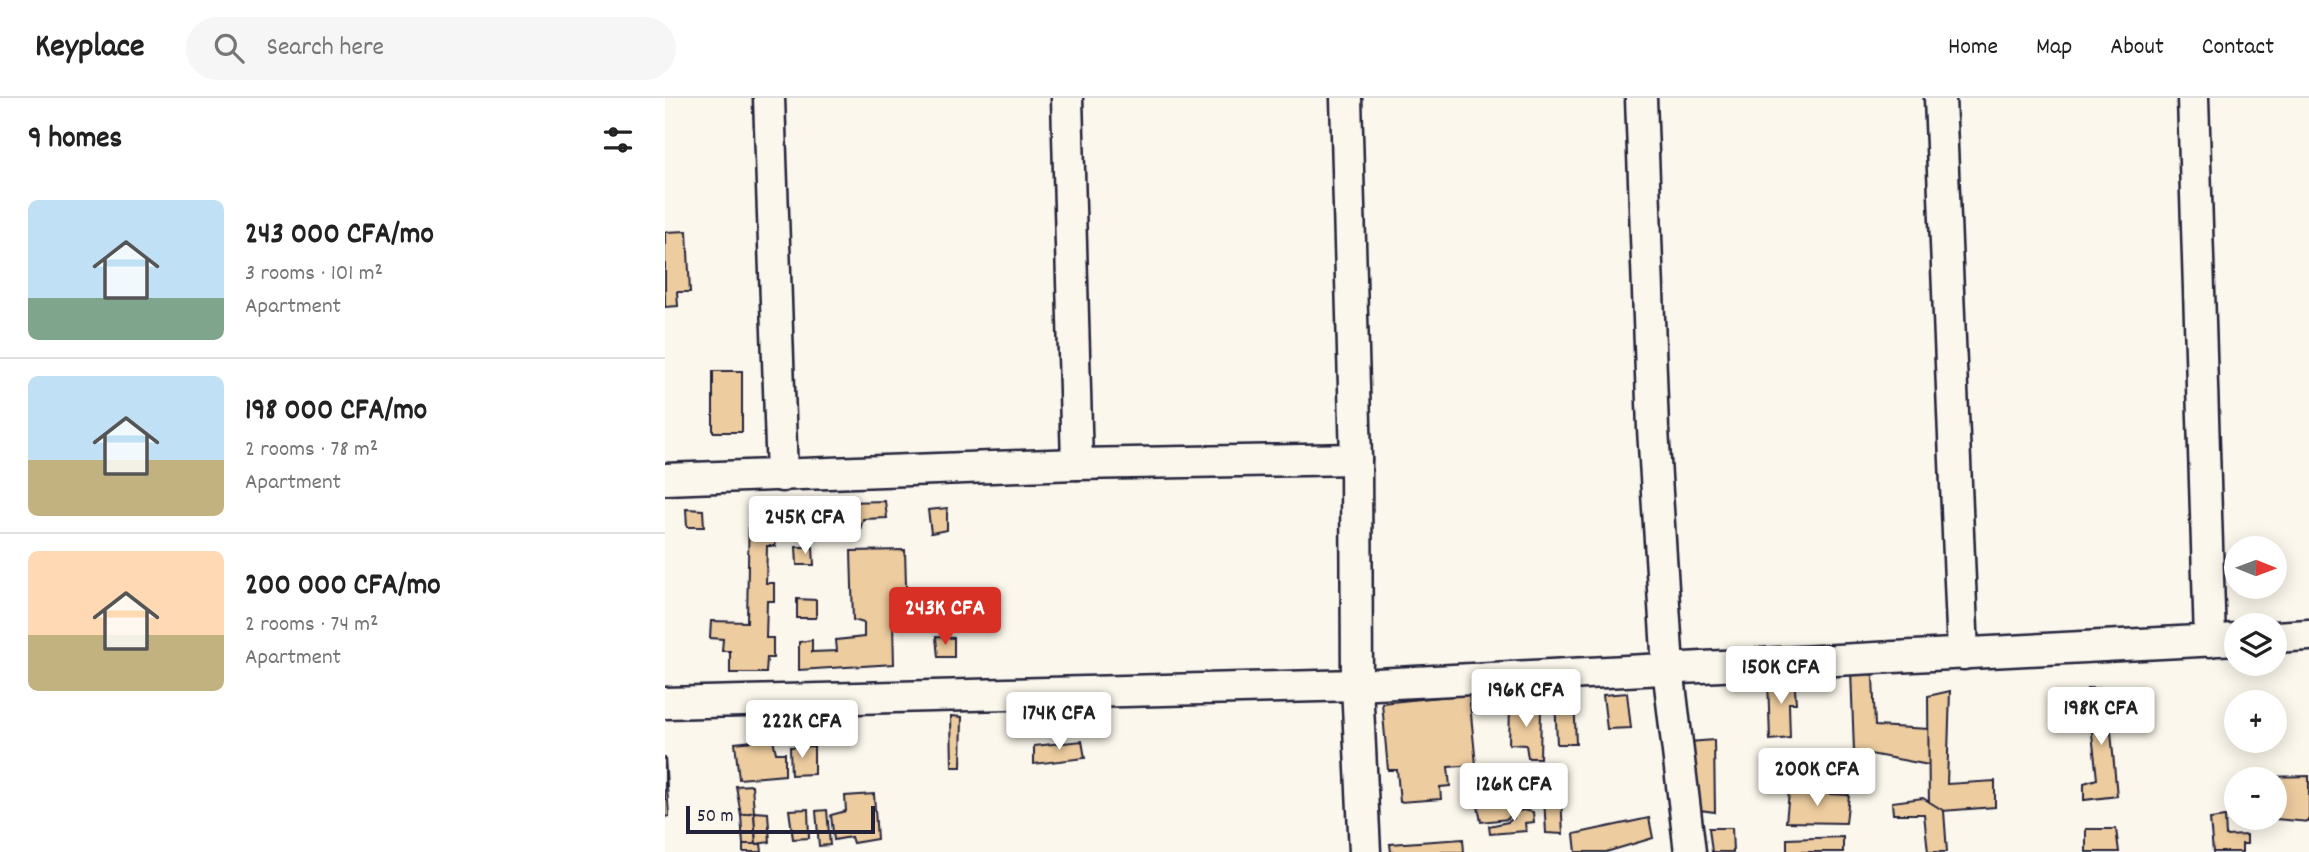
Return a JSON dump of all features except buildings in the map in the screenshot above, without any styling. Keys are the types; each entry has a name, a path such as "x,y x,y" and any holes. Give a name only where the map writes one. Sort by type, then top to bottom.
{"street":[{"path":"769,98 782,476"},
{"path":"1067,98 1077,464"},
{"path":"1346,98 1356,459 1357,685 1364,852"},
{"path":"1641,98 1653,429 1668,668 1690,852"},
{"path":"1940,98 1963,654"},
{"path":"665,703 1357,685 2223,640 2193,98"},
{"path":"665,479 1077,464 1356,459"},
{"path":"2287,636 2309,635"}]}
